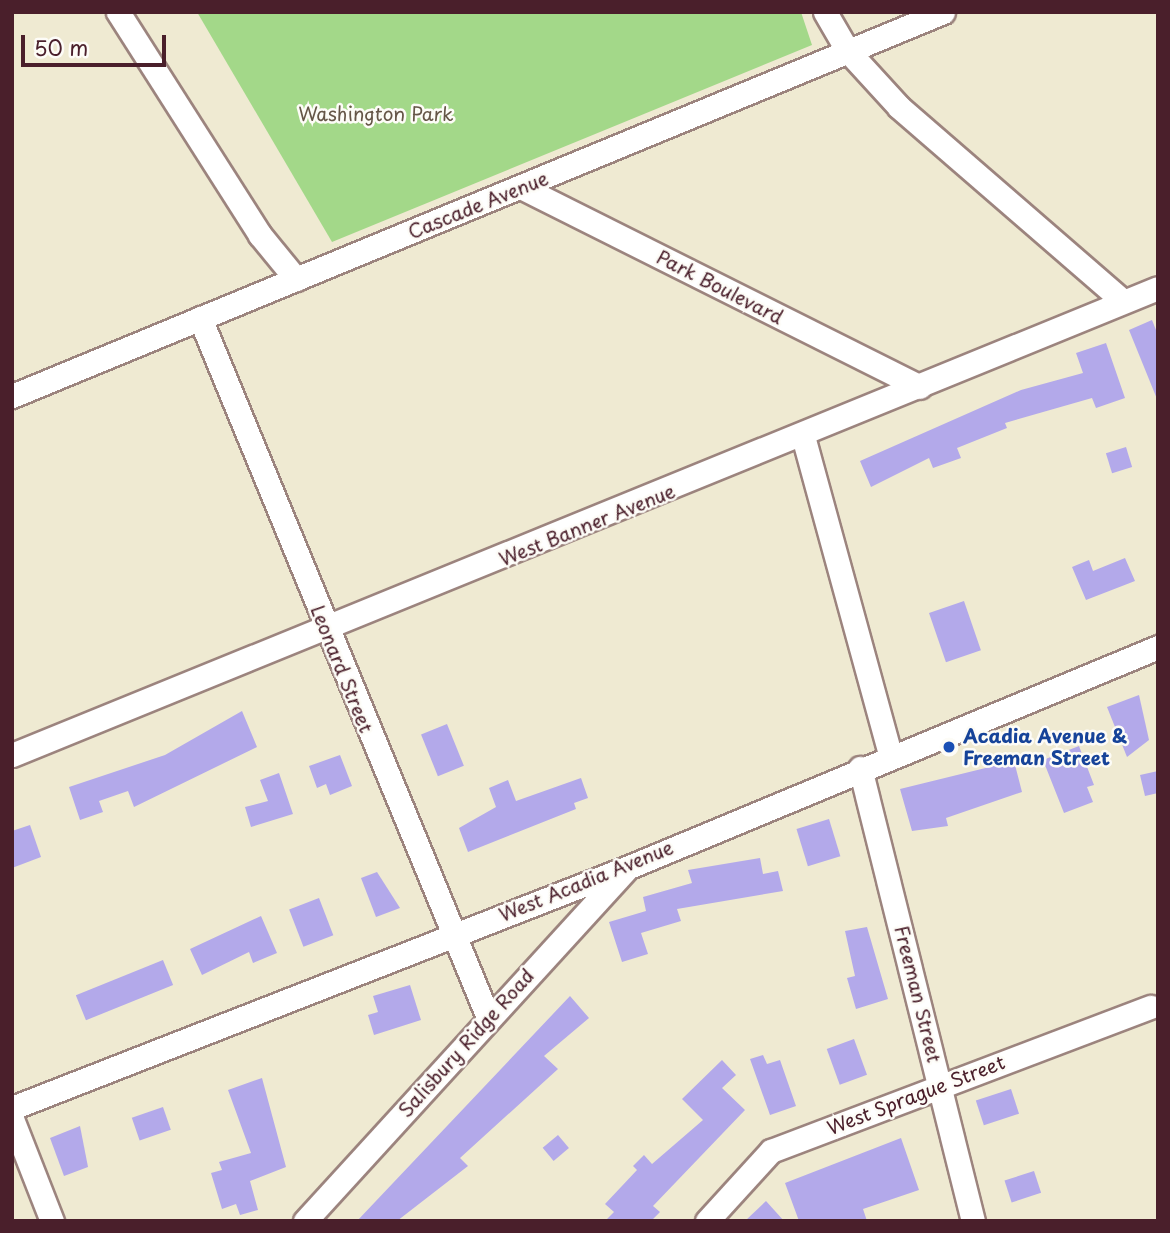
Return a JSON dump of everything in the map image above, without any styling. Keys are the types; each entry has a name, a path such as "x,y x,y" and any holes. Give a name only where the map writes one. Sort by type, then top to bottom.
{"street":[{"path":"118,12 260,235 296,279"},
{"path":"825,12 847,50 909,117 1123,302"},
{"name":"Cascade Avenue","path":"12,396 943,12"},
{"name":"Park Boulevard","path":"521,187 919,387"},
{"name":"West Banner Avenue","path":"12,755 327,632 1158,288"},
{"name":"Leonard Street","path":"200,318 450,934 488,1017"},
{"path":"803,436 891,757"},
{"name":"West Acadia Avenue","path":"12,1108 450,934 629,867 860,768 1158,648"},
{"name":"Freeman Street","path":"860,768 941,1084 973,1221"},
{"name":"Salisbury Ridge Road","path":"305,1221 488,1017 629,867"},
{"name":"West Sprague Street","path":"707,1221 771,1151 941,1084 1151,1007"},
{"path":"12,1119 52,1221"}],"green space":[{"name":"Washington Park","path":"197,12 801,12 812,45 332,242"}],"building":[{"path":"1152,320 1158,335 1157,399 1129,330"},
{"path":"1106,343 1125,398 1096,408 1092,398 1005,423 1007,428 957,448 961,458 933,468 929,458 871,487 860,461 1021,390 1083,373 1076,353"},
{"path":"1126,447 1132,467 1112,473 1106,453"},
{"path":"1125,558 1135,581 1086,600 1072,567 1089,560 1093,571"},
{"path":"964,601 981,650 946,662 929,613"},
{"path":"1139,695 1149,740 1127,757 1107,707"},
{"path":"242,711 257,747 134,807 128,791 99,801 103,812 80,820 69,787 165,755"},
{"path":"447,724 464,766 438,776 421,734"},
{"path":"1079,746 1094,785 1087,787 1093,802 1064,813 1043,760"},
{"path":"340,755 352,786 330,795 326,784 317,788 309,766"},
{"path":"1014,761 1022,792 946,818 948,826 912,831 900,789"},
{"path":"1158,771 1158,793 1145,796 1140,775"},
{"path":"279,773 293,814 251,827 245,807 268,801 260,780"},
{"path":"581,778 588,798 574,803 576,809 468,852 459,828 496,807 489,788 508,780 516,801"},
{"path":"829,819 840,856 808,866 796,829"},
{"path":"30,825 41,857 12,868 12,831"},
{"path":"760,858 763,874 778,871 783,891 677,909 681,921 641,933 648,954 622,962 609,922 646,911 643,897 692,883 688,870"},
{"path":"377,872 400,908 376,917 361,878"},
{"path":"319,898 333,935 303,947 289,909"},
{"path":"261,916 277,953 253,963 249,952 202,975 190,949"},
{"path":"867,927 888,999 856,1009 847,978 855,976 845,931"},
{"path":"163,960 173,985 86,1020 76,995"},
{"path":"410,985 421,1020 374,1035 368,1015 378,1012 373,996"},
{"path":"570,996 589,1018 544,1056 558,1069 460,1158 468,1166 397,1221 357,1221"},
{"path":"854,1039 867,1075 840,1085 827,1049"},
{"path":"763,1055 767,1064 780,1060 796,1106 770,1115 750,1059"},
{"path":"722,1060 736,1075 722,1088 745,1110 653,1206 660,1212 651,1221 605,1221 614,1212 605,1204 637,1170 633,1166 644,1155 652,1164 703,1120 682,1099"},
{"path":"262,1078 286,1167 250,1181 258,1210 240,1215 236,1204 222,1209 211,1173 222,1170 219,1162 251,1153 228,1090"},
{"path":"1011,1089 1019,1114 984,1125 976,1100"},
{"path":"163,1107 171,1130 140,1140 132,1118"},
{"path":"80,1126 88,1167 64,1176 50,1138"},
{"path":"558,1135 569,1148 554,1161 543,1148"},
{"path":"901,1138 919,1190 863,1209 867,1221 799,1221 785,1183"},
{"path":"1034,1171 1041,1193 1012,1202 1005,1181"},
{"path":"766,1201 784,1221 745,1221"}],"place":[{"name":"Acadia Avenue & Freeman Street","path":"949,747"}]}
